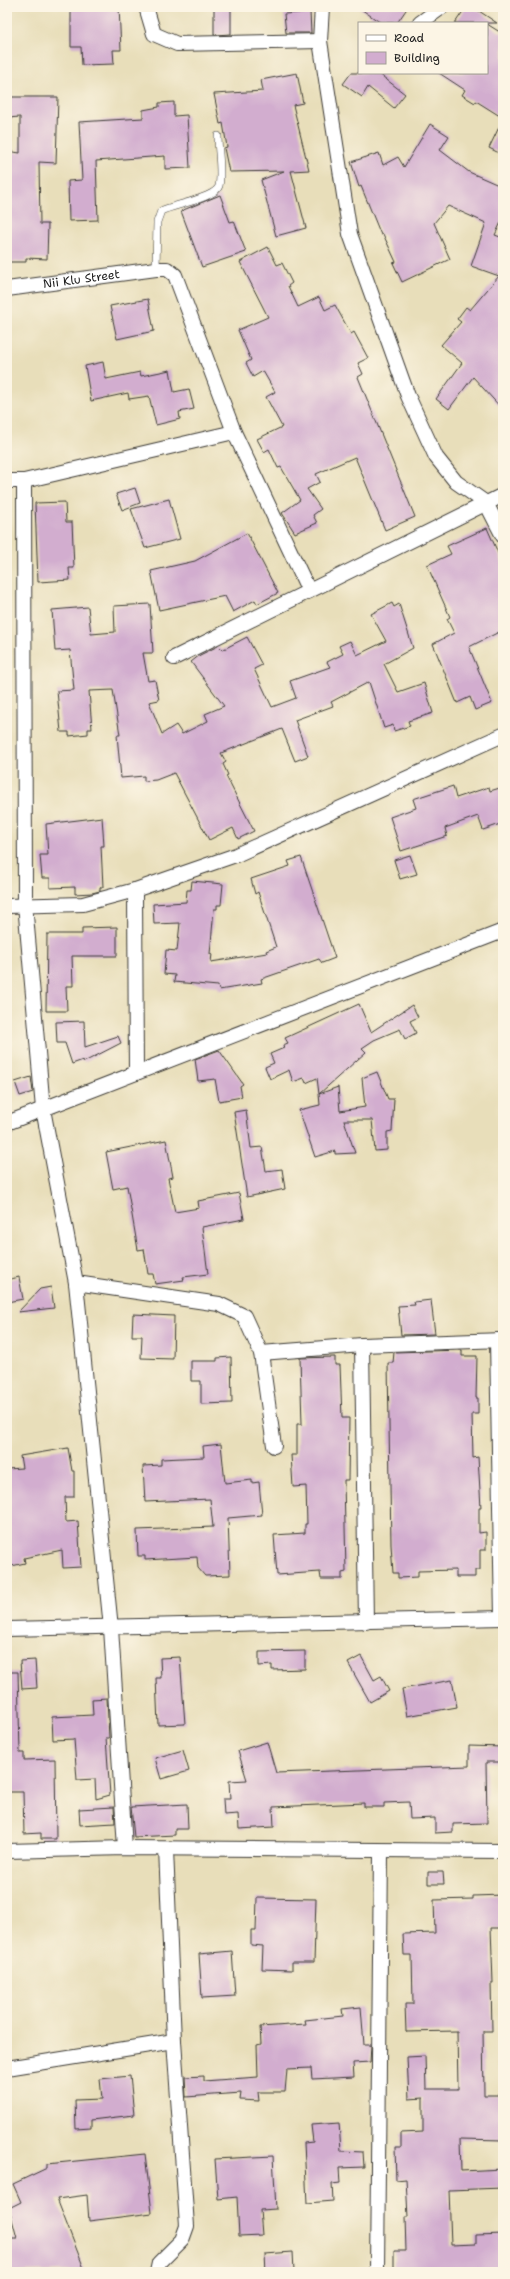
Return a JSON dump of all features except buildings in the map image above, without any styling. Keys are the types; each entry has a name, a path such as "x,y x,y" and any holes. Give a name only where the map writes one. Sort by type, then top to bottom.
{"street":[{"path":"146,7 154,34 176,44 320,41"},
{"path":"322,7 320,41 350,234 408,396 436,457 456,482 486,503 503,536"},
{"path":"421,22 442,7"},
{"path":"156,269 167,269 175,275 234,432 310,591"},
{"name":"Nii Klu Street","path":"7,289 156,269"},
{"path":"7,481 24,481 234,432"},
{"path":"24,481 25,904 44,1109 76,1283 111,1628 125,1848"},
{"path":"174,658 503,495"},
{"path":"7,906 25,904 84,904 135,890 236,855 503,735"},
{"path":"135,890 136,1073"},
{"path":"7,1124 503,931"},
{"path":"76,1283 219,1304 244,1316 261,1353 274,1446"},
{"path":"7,1629 111,1628 502,1618 500,1340 362,1345 261,1353"},
{"path":"362,1345 366,1622"},
{"path":"7,1851 125,1848 503,1851"},
{"path":"157,2272 159,2263 182,2240 187,2226 174,2041 166,1849"},
{"path":"377,2272 381,1851"},
{"path":"7,2068 174,2041"}],"lane":[{"path":"156,269 157,222 161,211 171,206 212,195 219,186 218,136"}]}
